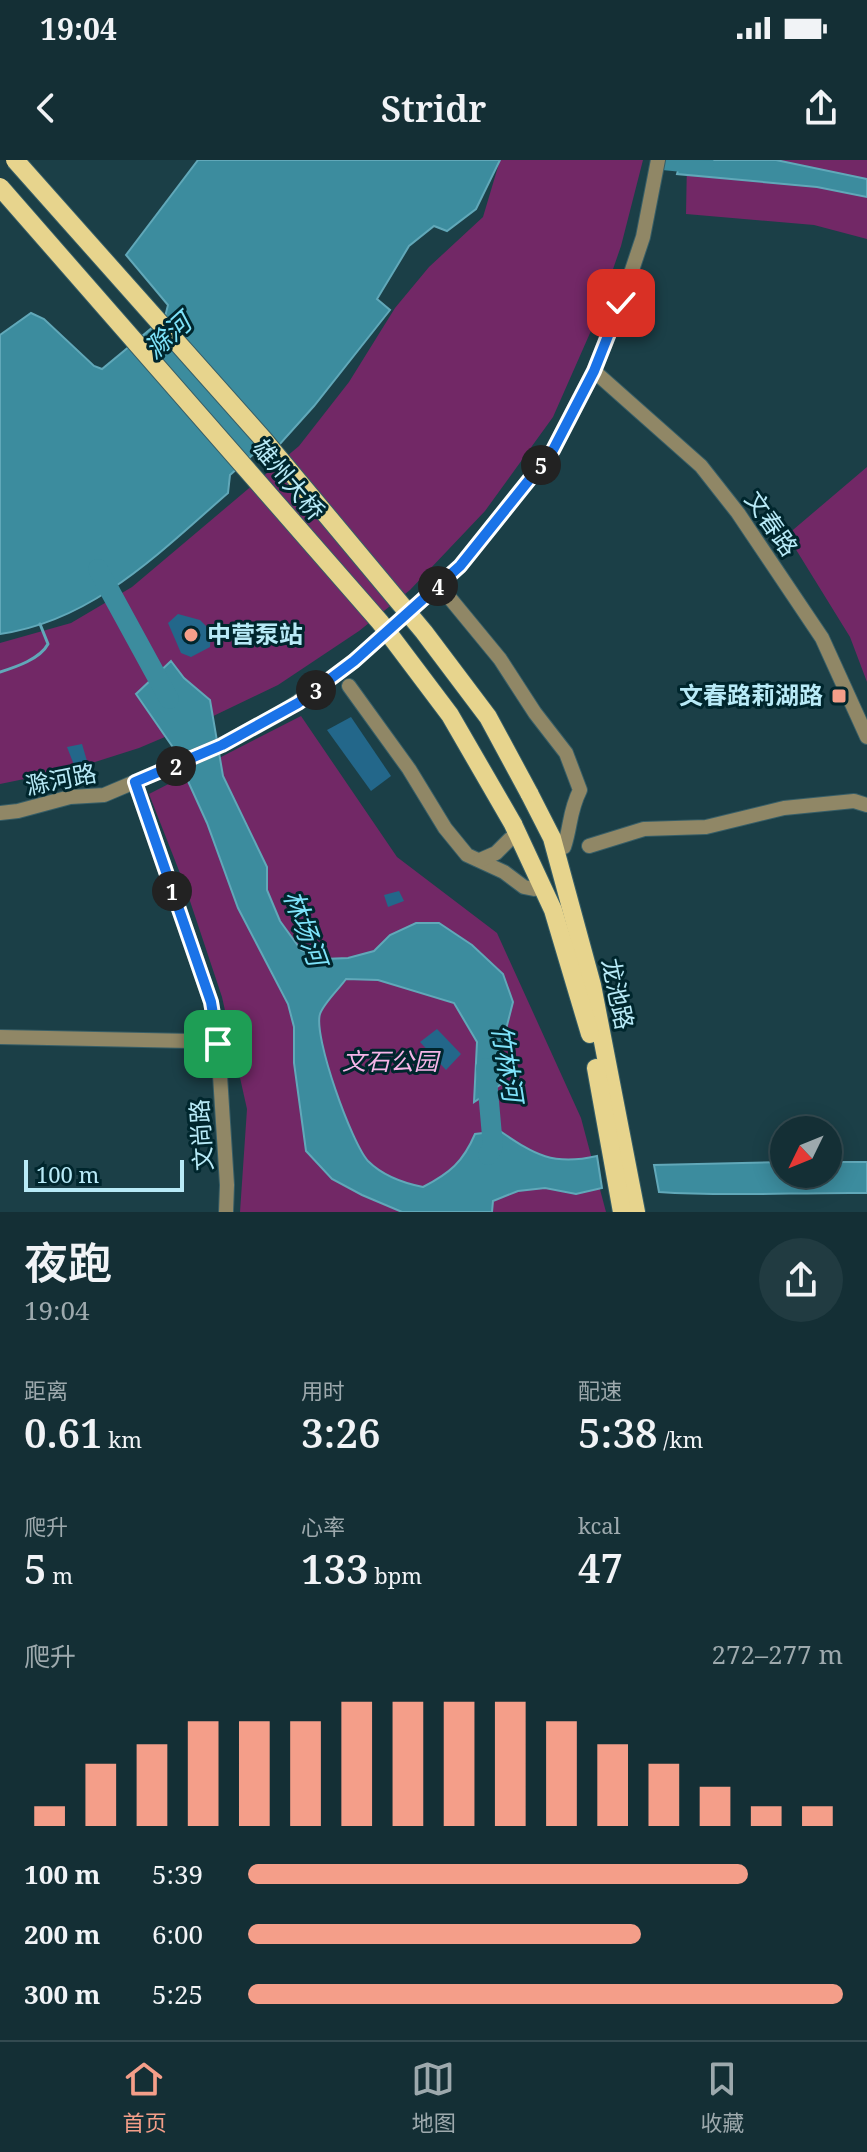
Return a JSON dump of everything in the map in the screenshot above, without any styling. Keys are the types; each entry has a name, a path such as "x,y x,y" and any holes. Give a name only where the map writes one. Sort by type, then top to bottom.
{"main road":[{"name":"雄州大桥","path":"15,160 263,439 424,632 488,717 529,793"},
{"name":"雄州大桥","path":"0,187 380,622 450,715 511,831"},
{"name":"龙池路","path":"529,793 552,838 592,985 636,1212"},
{"name":"龙池路","path":"511,831 553,910 588,1025 622,1212"}],"street":[{"path":"594,371 643,237 656,167"},
{"name":"文春路","path":"594,371 701,466 738,513 822,638 867,737"},
{"name":"滁河路","path":"0,813 70,797 104,795 222,745 307,696 354,661 460,566 553,450 594,371"},
{"path":"444,591 500,659 566,753 580,790 570,811 564,847"},
{"path":"349,686 409,769 445,828 467,855 524,887 534,889"},
{"name":"文尚路","path":"135,782 211,1002 218,1044 226,1212"},
{"path":"589,846 644,829 706,827 784,808 854,801 867,805"},
{"path":"546,819 570,811"},
{"path":"480,860 496,853 511,831"},
{"path":"0,1037 218,1044"}],"green space":[{"path":"500,160 643,160 621,246 594,324 553,417 485,511 410,590 359,631 278,685 139,748 73,769 0,784 0,643 71,623 132,587 299,446 349,382 395,308 429,267 483,217"},
{"path":"687,160 867,160 867,239 814,225 686,214"},
{"path":"867,467 867,682 850,637 787,535"},
{"name":"文石公园","path":"301,716 397,857 497,933 581,1118 606,1212 240,1212 247,1109 222,997 185,886 149,794"}],"water":[{"name":"滁河","path":"198,160 500,160 476,209 447,231 434,226 409,246 377,299 390,310 314,406 271,454 257,451 230,475 228,493 123,581 65,615 34,627 0,634 0,335 31,313 44,319 94,366 102,369 165,317 168,305 126,255"},
{"path":"681,160 776,160 867,179 867,197 817,187 677,174"},
{"path":"171,661 184,678 210,700 223,776 267,867 267,890 280,921 301,950 323,959 348,958 374,951 390,935 416,923 439,923 472,945 503,974 513,1002 501,1049 500,1085 474,1102 477,1042 454,1003 378,980 346,979 325,1005 319,1026 328,1066 353,1134 368,1161 394,1178 423,1187 455,1166 475,1134 500,1131 534,1152 556,1159 597,1156 602,1188 576,1194 545,1188 518,1191 493,1201 492,1212 402,1212 332,1179 306,1151 294,1063 294,1027 288,1004 238,908 207,823 172,746 136,694"},
{"path":"770,1162 770,1188 842,1188 842,1162 867,1162 867,1193 659,1192 654,1165"}],"building":[{"name":"中营泵站","path":"178,614 200,620 211,631 210,647 191,657 181,653 168,623"},
{"path":"351,717 391,776 371,791 327,730"},
{"path":"82,744 87,761 74,765 67,747"},
{"path":"399,891 404,901 388,907 384,895"},
{"path":"437,1029 461,1054 446,1070 420,1042"}],"waterway":[{"path":"663,160 704,164"},
{"name":"林场河","path":"98,569 169,699"},
{"path":"0,672 27,662 44,649 48,644 40,624"},
{"name":"竹林河","path":"486,1068 493,1147 488,1155"}],"place":[{"name":"中营泵站","path":"191,635"},
{"name":"文春路莉湖路","path":"839,696"}],"route":[{"path":"218,1044 211,1002 135,782 222,745 298,703 354,661 460,566 553,450 594,371 621,303"}]}
